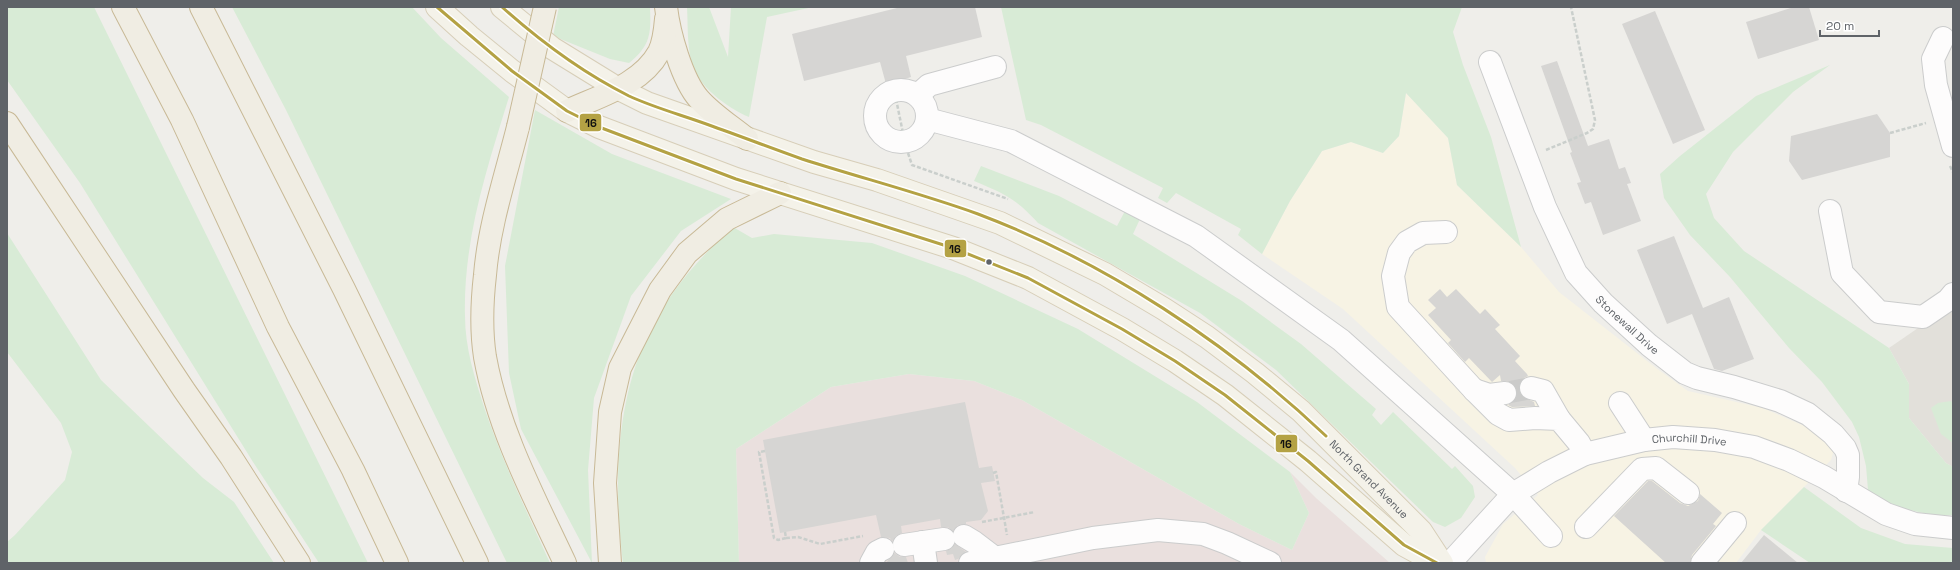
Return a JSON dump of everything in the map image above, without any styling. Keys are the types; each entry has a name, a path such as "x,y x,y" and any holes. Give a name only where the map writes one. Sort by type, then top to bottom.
{"highway":[{"path":"124,7 182,120 278,327 353,470 397,563"},
{"path":"201,7 344,289 477,563"},
{"path":"545,7 487,259 483,306 485,355 503,424 528,483 565,563"},
{"path":"567,111 635,79 651,65 659,52 664,39 666,11"},
{"path":"666,11 683,71 690,88 700,100 747,139"},
{"path":"7,123 184,390 232,457 299,563"},
{"path":"610,563 605,483 610,412 620,368 660,290 687,253 727,219 780,192"}],"main road":[{"name":"North Grand Avenue","path":"437,7 468,36 512,71 567,111 599,127 736,179 953,248 1028,278 1122,328 1175,361 1225,395 1308,462 1404,545 1437,563"},
{"name":"North Grand Avenue","path":"502,7 552,48 616,88 647,103 814,162 877,180 1000,223 1106,274 1207,337 1255,373 1301,411 1421,531 1442,563"}],"street":[{"path":"1943,38 1933,58 1936,85 1953,146"},
{"name":"Stonewall Drive","path":"1490,62 1545,207 1576,273 1603,303 1650,345 1685,373 1697,378 1734,387 1780,401 1808,414 1833,434 1845,448 1848,455 1848,477 1846,491"},
{"path":"918,95 929,85 995,67"},
{"path":"901,90 910,91 918,95 924,102 927,110 927,119 920,134 905,142 889,139 882,134 877,127 876,110 879,102 885,95 893,91 901,90"},
{"path":"927,119 1011,142 1196,236 1341,340 1513,494 1552,536"},
{"path":"1830,211 1842,273 1879,312 1923,317 1948,300 1953,294"},
{"path":"1446,232 1423,232 1407,242 1399,253 1393,276 1398,308 1498,414 1509,420 1535,418 1559,419"},
{"path":"1531,388 1543,391 1559,419 1586,454"},
{"path":"1474,390 1490,395 1505,393"},
{"path":"1620,403 1644,440"},
{"name":"Churchill Drive","path":"1450,563 1513,494 1549,472 1586,454 1644,440 1674,437 1701,439 1754,448 1789,460 1824,477 1886,514 1915,524 1953,528"},
{"path":"1586,527 1642,469 1656,468 1688,493"},
{"path":"1702,563 1734,522"},
{"path":"970,563 1093,538 1158,530 1203,534 1227,543 1270,563"},
{"path":"940,542 974,542 1003,556"}],"path":[{"path":"1527,158 1588,134 1593,129 1595,120 1571,7"},
{"path":"896,99 903,133"},
{"path":"1890,133 1945,117"},
{"path":"908,153 912,165 1008,199"},
{"path":"765,451 759,452 774,538 778,540 798,537 820,544 874,549"},
{"path":"993,473 996,472 1004,518 1003,556"},
{"path":"940,542 1004,518 1035,512"},
{"path":"785,532 786,538"}],"shaded area":[{"path":"1406,93 1448,138 1457,185 1521,247 1559,292 1656,368 1688,391 1763,408 1818,432 1835,446 1831,460 1761,530 1736,563 1486,563 1485,557 1503,524 1538,495 1515,468 1343,309 1262,254 1290,201 1322,151 1351,142 1383,153 1399,136"},
{"path":"1953,304 1953,467 1946,463 1909,418 1909,384 1889,348"},
{"path":"909,374 974,381 1022,400 1239,524 1292,550 1309,513 1290,472 1316,498 1390,563 739,563 736,449 831,387"}],"green space":[{"path":"7,7 94,7 368,563 319,563 253,462 80,183 7,80"},
{"path":"232,7 412,7 441,38 509,97 485,177 472,232 465,288 465,328 474,375 492,430 550,563 507,563 286,110"},
{"path":"559,7 650,7 650,31 646,44 629,63 610,59 553,36"},
{"path":"687,7 709,7 728,57 731,7 813,7 767,17 749,117 722,102 699,78 691,60"},
{"path":"1001,7 1462,7 1453,32 1463,65 1491,137 1521,247 1457,185 1448,138 1406,93 1399,136 1383,153 1351,142 1322,151 1290,201 1262,254 1238,235 1241,229 1176,193 1167,203 1158,198 1163,188 1041,125 1026,120"},
{"path":"1830,65 1793,92 1733,152 1706,194 1714,218 1744,251 1889,348 1909,384 1909,418 1946,463 1953,467 1953,515 1932,514 1909,510 1886,501 1868,490 1866,466 1859,437 1852,422 1822,382 1789,348 1730,277 1690,235 1664,198 1660,174 1680,156 1756,96"},
{"path":"535,110 612,154 731,199 681,231 631,296 594,398 588,470 592,563 521,429 509,373 505,266"},
{"path":"981,166 1059,196 1117,226 1125,211 1140,219 1133,234 1242,301 1301,344 1376,409 1372,415 1381,425 1393,412 1452,469 1455,466 1473,486 1475,497 1461,518 1445,527 1433,522 1276,370 1200,313 1038,223 1016,202 974,181"},
{"path":"733,227 752,238 774,234 872,243 965,276 1078,329 1197,402 1290,472 1309,513 1292,550 1239,524 1022,400 974,381 909,374 831,387 736,449 739,563 623,563 618,506 618,478 623,421 628,393 636,365 646,339 663,307 695,265"},
{"path":"7,233 101,380 203,478 234,502 274,563 7,563 7,542 65,480 72,452 61,423 7,352"},
{"path":"1951,401 1953,405 1953,443 1941,434 1931,408 1938,403"},
{"path":"1804,487 1861,528 1905,544 1953,548 1953,563 1810,563 1761,530"}],"building":[{"path":"901,7 975,7 982,37 906,56 911,77 899,81 886,84 880,62 804,81 792,34"},
{"path":"1794,7 1809,7 1819,40 1758,59 1746,22"},
{"path":"1655,11 1705,130 1673,144 1622,24"},
{"path":"1557,61 1588,146 1609,139 1619,169 1625,167 1631,183 1627,184 1641,221 1603,235 1591,202 1585,204 1577,183 1581,182 1570,153 1572,152 1541,66"},
{"path":"1877,114 1890,133 1890,157 1802,180 1789,161 1791,136"},
{"path":"1674,236 1703,308 1729,297 1754,359 1722,371 1714,369 1692,314 1667,324 1637,250"},
{"path":"1440,289 1447,297 1456,289 1480,314 1485,309 1500,325 1495,329 1520,356 1515,361 1528,376 1522,379 1519,385 1519,392 1523,397 1534,402 1535,406 1512,407 1508,405 1517,397 1515,385 1509,381 1501,381 1500,375 1492,382 1469,358 1465,362 1448,343 1451,340 1428,315 1436,308 1428,300"},
{"path":"965,402 979,468 992,466 995,481 981,483 988,511 981,520 966,522 966,524 958,525 953,531 948,527 941,527 940,519 901,526 902,533 896,536 892,541 890,538 881,537 876,515 780,533 763,440"},
{"path":"1648,481 1652,481 1680,503 1688,506 1698,501 1700,494 1722,513 1713,524 1716,526 1692,555 1690,563 1666,563 1614,516"},
{"path":"1764,535 1798,563 1741,563"},
{"path":"955,544 966,552 955,560 953,554 947,555 946,551 951,549"},
{"path":"894,553 900,557 906,557 908,563 886,563"}],"tunnel":[{"path":"1505,393 1531,388"}],"transit line":[{"name":"16","path":"437,7 512,71 567,111 599,127 736,179 953,248 1028,278 1122,329 1175,361 1225,395 1308,461 1404,545 1437,563"},
{"name":"16","path":"502,7 563,56 595,77 629,96 802,159 978,214 1072,256 1163,308 1206,338 1248,369 1326,436"}]}
